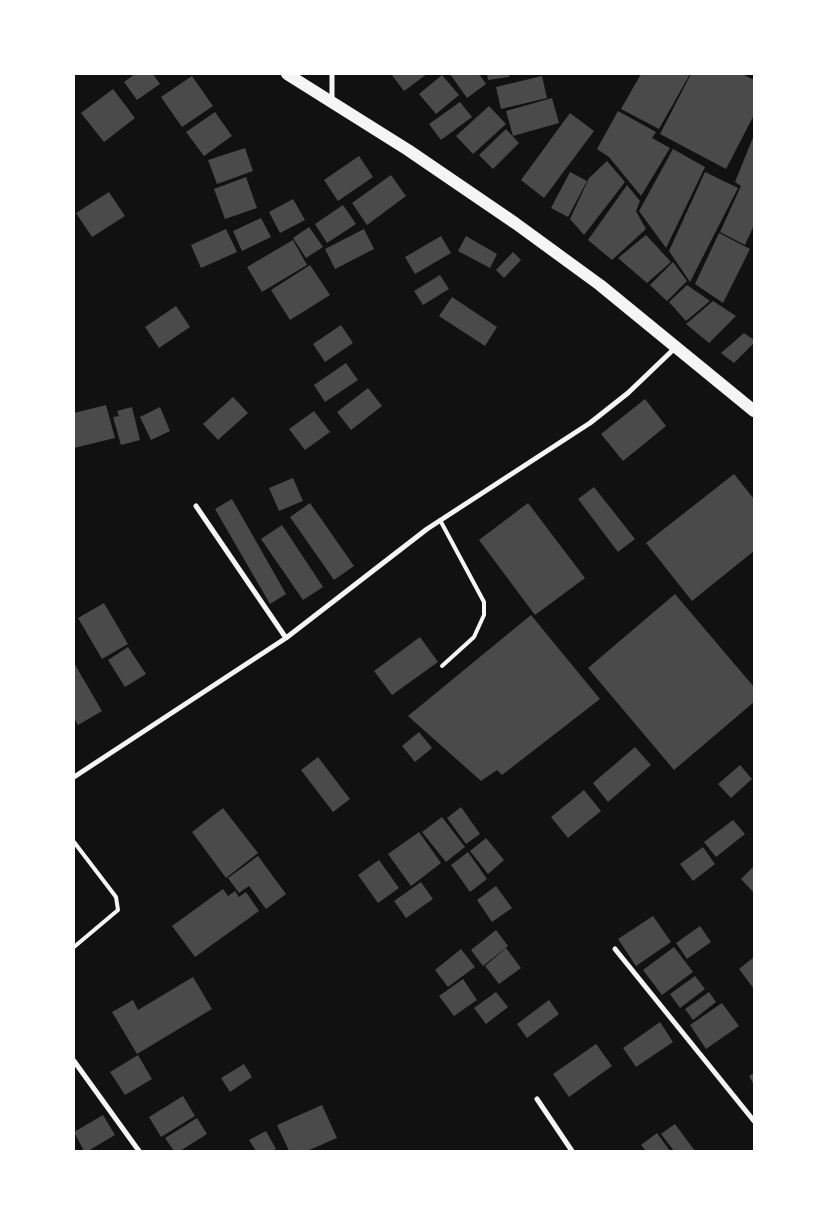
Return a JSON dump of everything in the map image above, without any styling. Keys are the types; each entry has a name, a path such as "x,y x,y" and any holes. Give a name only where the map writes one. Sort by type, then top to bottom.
{"main road":[{"path":"287,74 332,101 514,223 600,285 753,409"}],"street":[{"path":"332,74 332,101"},
{"path":"74,777 286,638 440,520 590,423 628,393 676,347"},
{"path":"196,506 286,638"},
{"path":"615,949 754,1121"},
{"path":"74,1061 139,1151"},
{"path":"537,1099 572,1151"}],"lane":[{"path":"440,520 484,602 484,615 474,637 442,666"},
{"path":"74,842 116,897 118,910 74,947"}],"building":[{"path":"135,74 153,74 160,84 137,100 124,82"},
{"path":"391,74 427,74 404,91"},
{"path":"450,74 479,74 486,84 467,98"},
{"path":"487,74 509,74 509,77 488,80"},
{"path":"641,74 690,74 659,129 621,109"},
{"path":"691,74 742,74 754,80 754,115 726,169 660,134"},
{"path":"442,75 459,95 436,114 419,94"},
{"path":"192,76 213,106 182,127 161,97"},
{"path":"542,76 547,98 501,109 496,87"},
{"path":"113,89 135,118 104,142 81,113"},
{"path":"552,98 559,123 513,136 506,111"},
{"path":"460,102 472,117 441,140 429,124"},
{"path":"489,106 506,124 473,154 456,136"},
{"path":"618,111 656,132 652,138 670,148 641,196 609,157 597,149"},
{"path":"215,112 232,136 204,156 186,132"},
{"path":"570,113 594,131 544,198 521,180"},
{"path":"506,129 519,143 493,169 479,155"},
{"path":"754,135 754,225 745,245 720,232 741,186 735,182"},
{"path":"245,148 253,171 217,184 208,160"},
{"path":"673,149 705,167 666,248 639,211"},
{"path":"359,156 373,177 338,201 324,180"},
{"path":"607,161 625,182 584,235 570,219 589,178"},
{"path":"570,172 587,181 568,217 551,208"},
{"path":"705,172 738,188 690,282 669,251"},
{"path":"391,175 406,196 367,225 352,203"},
{"path":"246,177 257,208 225,219 214,189"},
{"path":"627,185 640,201 636,211 646,229 612,260 588,240"},
{"path":"109,192 125,216 92,237 76,213"},
{"path":"293,199 305,220 280,233 269,212"},
{"path":"343,205 356,224 327,243 315,224"},
{"path":"261,218 271,237 242,251 233,231"},
{"path":"309,227 323,247 306,258 293,238"},
{"path":"226,229 237,252 201,268 191,245"},
{"path":"364,229 374,249 335,269 325,249"},
{"path":"719,233 750,249 723,303 695,284"},
{"path":"646,235 671,262 647,283 618,258"},
{"path":"441,236 451,253 415,274 405,257"},
{"path":"466,236 497,254 490,268 458,251"},
{"path":"293,240 307,265 262,292 247,267"},
{"path":"513,252 521,260 504,278 496,270"},
{"path":"673,262 687,281 667,301 650,285"},
{"path":"310,265 330,295 290,320 271,290"},
{"path":"440,275 449,289 423,305 414,291"},
{"path":"687,285 710,301 686,321 669,302"},
{"path":"452,297 497,327 485,346 439,316"},
{"path":"713,301 736,316 709,343 686,324"},
{"path":"176,306 190,327 159,348 145,327"},
{"path":"341,325 353,343 325,362 313,344"},
{"path":"744,333 754,340 754,343 734,363 721,353"},
{"path":"346,363 358,380 325,402 314,385"},
{"path":"368,388 382,406 351,430 337,412"},
{"path":"233,397 248,413 218,440 203,424"},
{"path":"645,399 666,426 623,461 601,434"},
{"path":"106,405 115,438 74,448 74,413"},
{"path":"132,407 140,440 121,445 113,417 119,416 117,411"},
{"path":"160,407 170,431 151,440 140,417"},
{"path":"314,411 330,432 305,450 289,429"},
{"path":"734,474 754,499 754,551 692,601 646,543"},
{"path":"293,478 303,501 279,511 269,488"},
{"path":"594,487 635,539 618,552 578,499"},
{"path":"232,499 286,594 270,604 215,509"},
{"path":"310,503 354,566 334,580 290,517"},
{"path":"528,503 585,578 535,615 479,540"},
{"path":"282,525 323,587 303,600 261,539"},
{"path":"675,594 754,687 754,702 674,770 588,668"},
{"path":"104,603 128,644 102,659 78,618"},
{"path":"531,615 600,699 502,775 497,770 481,781 408,716"},
{"path":"420,637 438,662 392,695 374,671"},
{"path":"128,647 146,674 125,687 108,660"},
{"path":"74,663 102,711 78,725 74,718"},
{"path":"419,732 432,748 415,762 402,746"},
{"path":"635,747 651,765 608,802 593,783"},
{"path":"318,757 350,799 333,812 301,770"},
{"path":"740,765 752,779 731,798 718,784"},
{"path":"584,790 601,811 568,838 551,817"},
{"path":"461,807 480,834 466,844 447,818"},
{"path":"223,808 258,853 226,878 192,832"},
{"path":"442,817 465,847 446,862 422,832"},
{"path":"733,820 745,834 716,857 704,842"},
{"path":"419,832 441,863 411,886 388,854"},
{"path":"486,838 504,860 488,874 470,851"},
{"path":"703,847 715,864 693,881 680,864"},
{"path":"468,852 487,879 470,892 451,865"},
{"path":"258,856 286,894 266,909 249,886 239,893 228,878"},
{"path":"379,860 399,888 378,903 358,875"},
{"path":"754,866 754,893 741,879"},
{"path":"421,882 433,899 406,918 394,901"},
{"path":"496,886 512,908 492,922 477,900"},
{"path":"223,889 228,896 235,891 239,897 246,892 259,911 195,957 172,926"},
{"path":"653,916 671,942 636,966 618,939"},
{"path":"700,926 711,942 687,959 676,943"},
{"path":"496,930 508,946 483,966 471,950"},
{"path":"674,947 693,972 662,995 643,970"},
{"path":"506,948 521,968 499,984 485,966"},
{"path":"461,949 475,967 448,987 435,970"},
{"path":"754,957 754,989 739,969"},
{"path":"695,976 705,989 680,1008 670,994"},
{"path":"193,977 212,1009 137,1054 112,1012 133,1000 138,1010"},
{"path":"463,979 477,1000 454,1016 439,996"},
{"path":"496,992 508,1007 486,1024 474,1008"},
{"path":"709,992 716,1002 693,1020 685,1009"},
{"path":"549,1000 559,1014 527,1038 517,1024"},
{"path":"722,1003 739,1026 706,1049 690,1025"},
{"path":"660,1022 673,1042 636,1067 623,1048"},
{"path":"596,1044 612,1066 569,1097 553,1074"},
{"path":"138,1055 152,1079 125,1095 110,1072"},
{"path":"244,1064 252,1077 230,1092 221,1078"},
{"path":"754,1073 754,1085 749,1076"},
{"path":"183,1096 195,1116 161,1137 149,1117"},
{"path":"322,1105 337,1138 307,1151 289,1151 277,1125"},
{"path":"103,1115 115,1135 88,1151 84,1151 74,1132"},
{"path":"197,1118 207,1134 180,1151 174,1151 165,1138"},
{"path":"675,1124 695,1151 674,1151 661,1134"},
{"path":"266,1131 276,1149 256,1151 249,1140"},
{"path":"657,1133 670,1151 646,1151 641,1145"}]}
